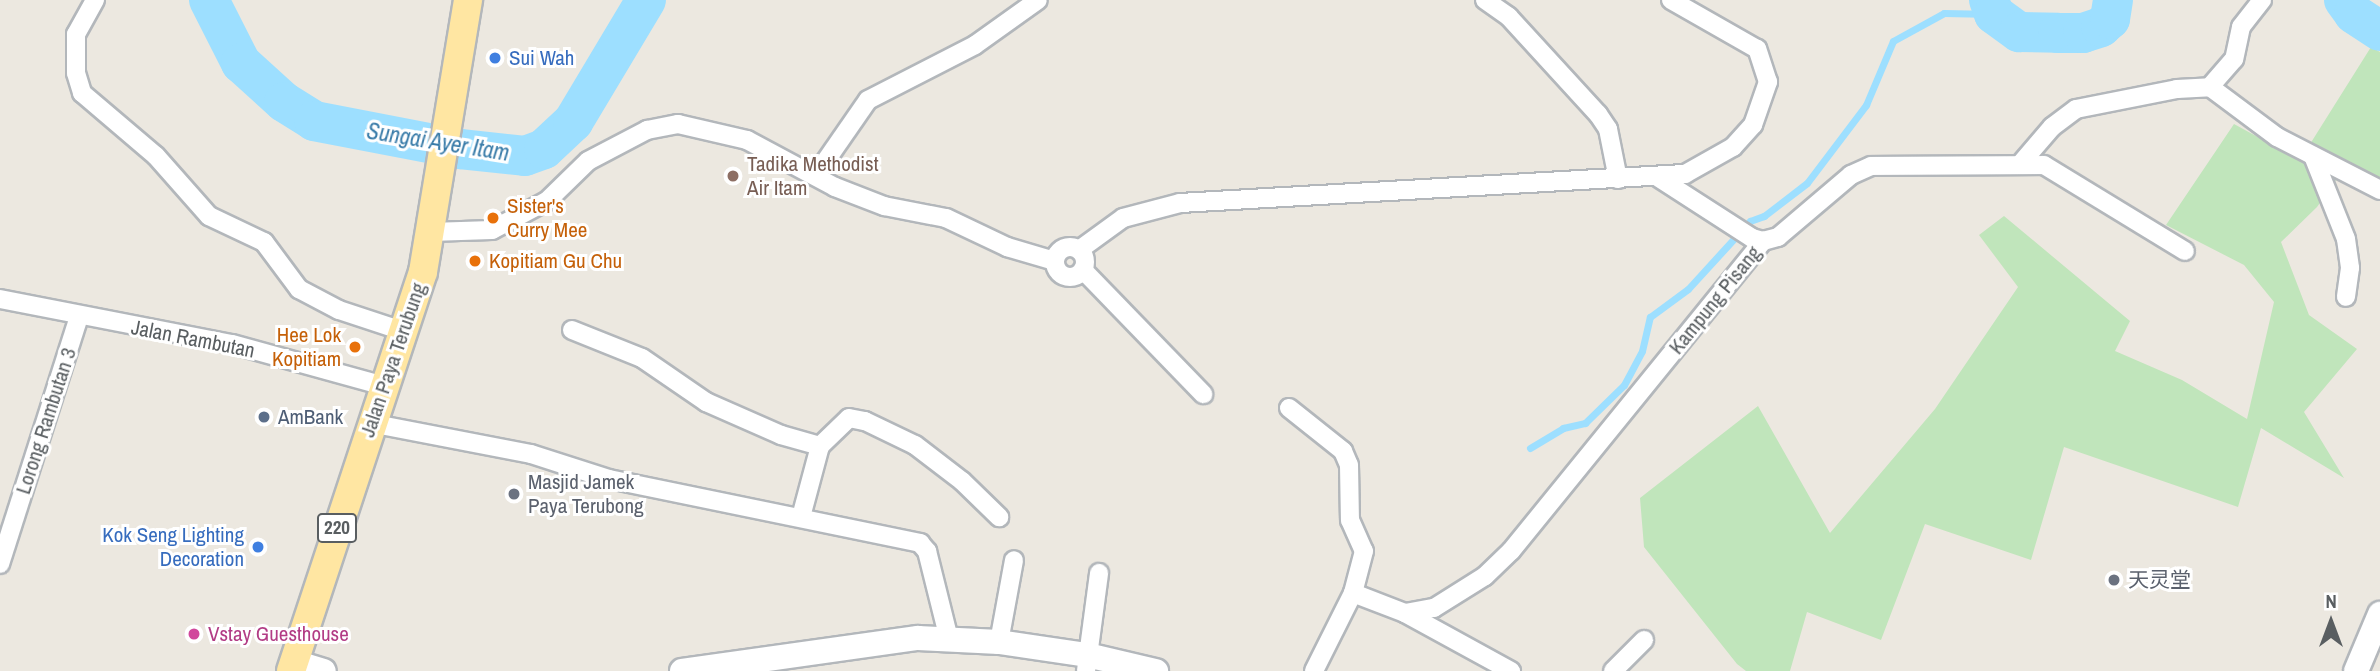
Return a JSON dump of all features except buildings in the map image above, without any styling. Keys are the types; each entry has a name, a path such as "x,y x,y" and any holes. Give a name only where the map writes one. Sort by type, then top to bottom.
{"main road":[{"name":"Jalan Paya Terubung","path":"292,666 370,423 406,332 430,232 468,0"},
{"path":"2356,671 2379,620"},
{"path":"682,671 862,643 949,639 999,642 1086,663 1156,671"},
{"path":"292,666 324,671"}],"street":[{"path":"94,0 76,34 76,73 82,93 156,156 209,216 264,242 299,289 339,310 406,332"},
{"path":"816,175 868,100 975,45 1038,0"},
{"path":"1485,0 1509,18 1598,114 1608,129 1618,179"},
{"path":"1083,270 1067,278 1058,272 1055,261 1064,248 1079,250 1123,218 1180,203 1659,178 1685,174 1733,148 1753,125 1768,82 1758,49 1671,0"},
{"path":"2210,87 2234,59 2241,27 2263,0"},
{"path":"2022,162 2052,127 2076,109 2177,89 2210,87 2259,126 2380,190"},
{"path":"430,232 492,230 547,201 587,160 647,130 678,124 747,140 884,206 946,218 1007,247 1055,261"},
{"path":"2313,156 2346,240 2350,268 2346,296"},
{"name":"Kampung Pisang","path":"1405,613 1451,600 1511,551 1747,234 1778,237 1851,175 1871,166 2022,162 2058,171 2185,251"},
{"path":"1659,178 1747,234"},
{"path":"1079,250 1084,258 1083,270 1203,394"},
{"name":"Jalan Rambutan","path":"0,299 79,317 232,344 384,386"},
{"name":"Lorong Rambutan 3","path":"0,564 79,317"},
{"path":"572,330 642,358 706,402 781,435 820,446 831,440 842,423 859,418 915,445 962,481 999,517"},
{"path":"1289,408 1326,434 1349,465 1350,520 1364,551 1353,593 1314,671"},
{"path":"370,423 531,454 609,479 919,543 927,551 949,639"},
{"path":"801,517 820,446"},
{"path":"999,642 1014,560"},
{"path":"1086,663 1100,573"},
{"path":"1353,593 1405,613 1511,671"},
{"path":"1613,671 1644,640"}],"green space":[{"path":"2371,47 2380,52 2380,181 2346,166 2317,207 2281,242 2309,315 2357,349 2304,412 2344,478 2261,428 2238,507 2064,447 2031,560 1925,524 1881,640 1807,612 1790,671 1746,671 1737,664 1644,547 1640,498 1758,406 1830,533 1935,409 2018,287 1979,235 2004,216 2130,321 2115,351 2182,380 2247,419 2274,302 2244,265 2166,225 2234,124 2300,160"}],"waterway":[{"name":"Sungai Ayer Itam","path":"209,0 241,63 284,102 314,121 460,149 525,156 544,149 573,122 646,0"},
{"name":"Sungai Ayer Itam","path":"1989,0 1994,14 2019,32 2058,33 2083,33 2101,27 2110,19 2113,0"},
{"name":"Sungai Ayer Itam","path":"2344,0 2354,14 2380,31"},
{"name":"Sungai Ayer Itam","path":"1530,448 1563,428 1585,423 1624,385 1642,351 1650,317 1688,289 1750,221 1764,216 1807,183 1866,105 1893,41 1944,13 1994,14"}],"place":[{"name":"Sui Wah","path":"495,58"},
{"name":"Tadika Methodist Air Itam","path":"733,176"},
{"name":"Sister's Curry Mee","path":"493,218"},
{"name":"Kopitiam Gu Chu","path":"475,261"},
{"name":"Hee Lok Kopitiam","path":"355,347"},
{"name":"AmBank","path":"264,417"},
{"name":"Masjid Jamek Paya Terubong","path":"514,494"},
{"name":"Kok Seng Lighting Decoration","path":"258,547"},
{"name":"天灵堂","path":"2114,580"},
{"name":"Vstay Guesthouse","path":"194,634"}]}
